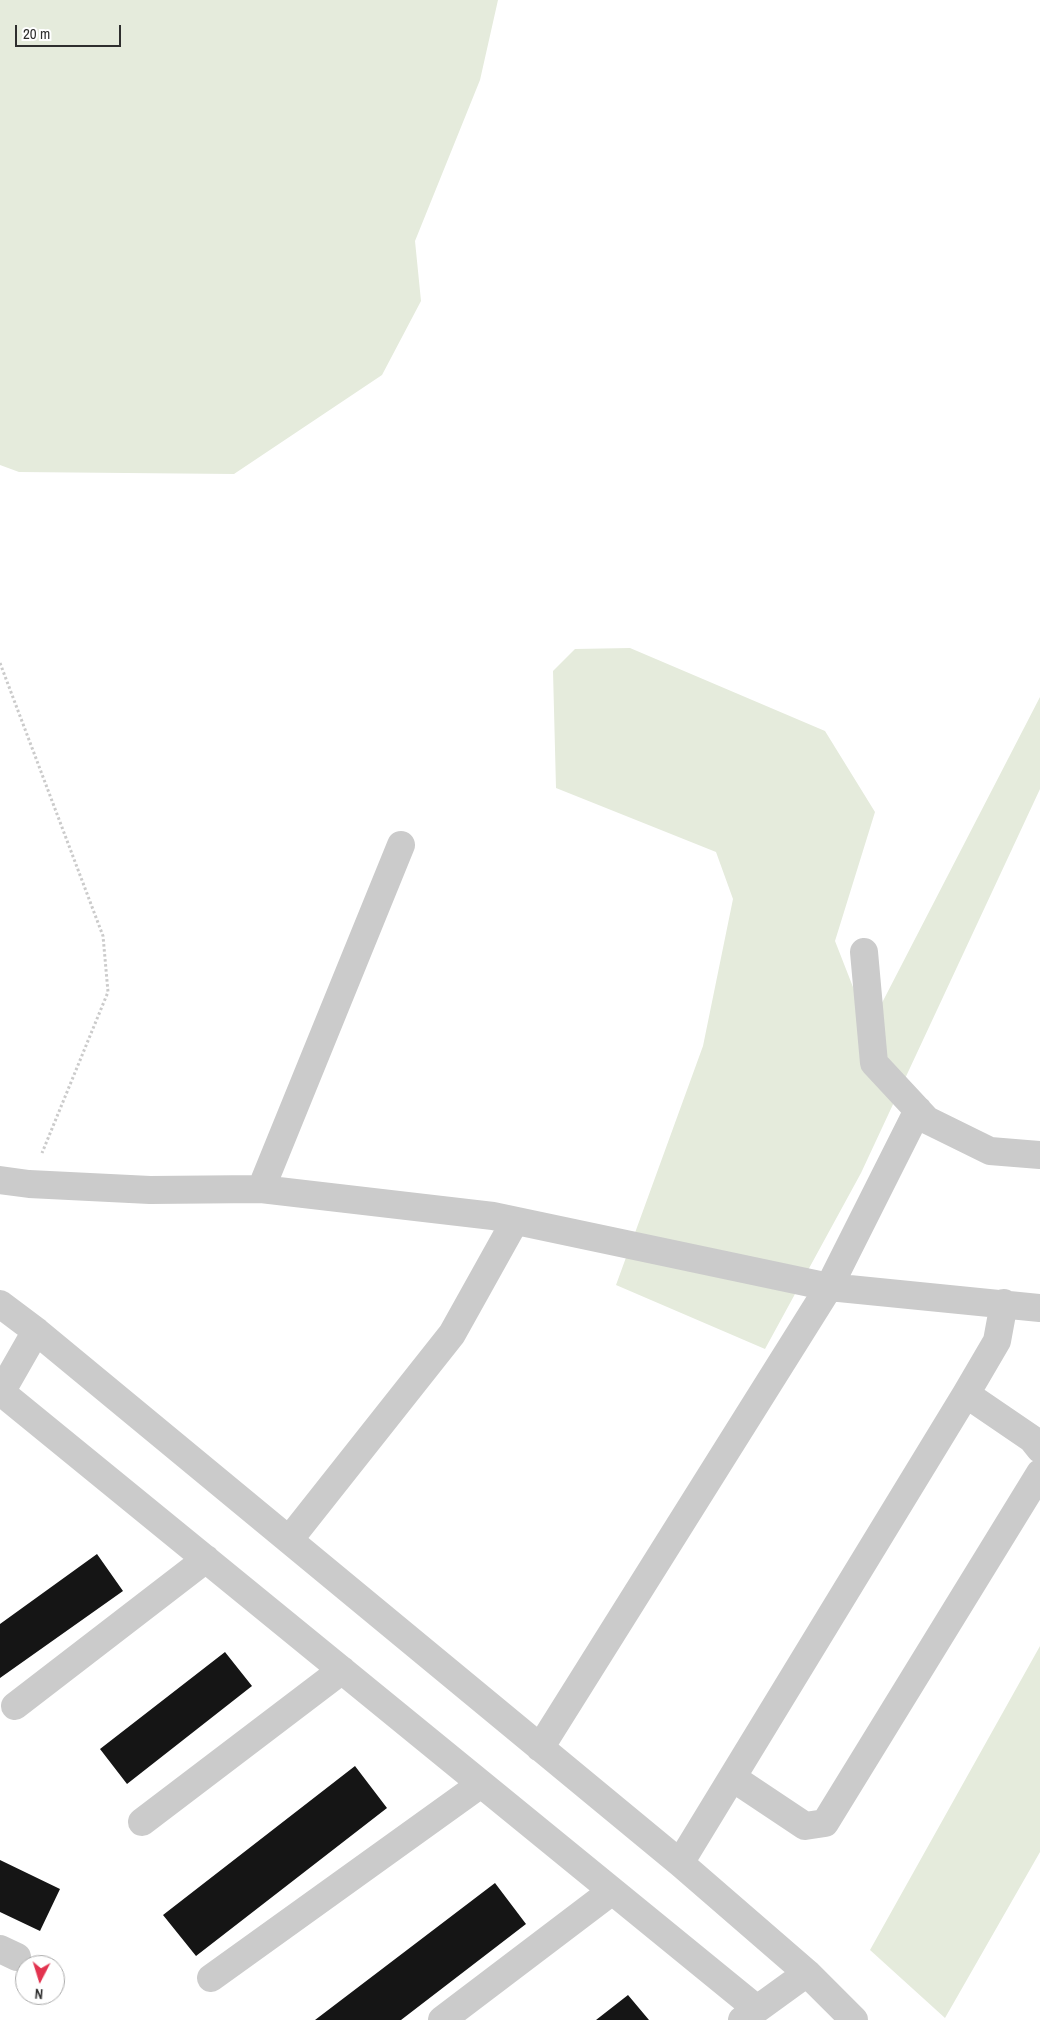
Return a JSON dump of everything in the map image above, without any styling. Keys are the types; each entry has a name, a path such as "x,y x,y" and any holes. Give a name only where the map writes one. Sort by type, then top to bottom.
{"street":[{"path":"261,1189 401,846"},
{"path":"864,952 874,1063 927,1120 990,1151 1040,1155"},
{"path":"540,1748 829,1287 918,1110"},
{"path":"0,1180 29,1184 150,1190 261,1189 493,1216 829,1287 1040,1308"},
{"path":"289,1540 452,1334 515,1221"},
{"path":"680,1863 997,1341 1004,1303"},
{"path":"0,1304 36,1331 680,1863 807,1973 854,2020"},
{"path":"36,1331 0,1393 612,1891 750,2014 807,1973"},
{"path":"966,1394 1032,1439 1040,1449"},
{"path":"733,1778 805,1826 825,1823 1040,1473"},
{"path":"15,1706 206,1560"},
{"path":"142,1822 342,1670"},
{"path":"211,1978 481,1784"},
{"path":"442,2020 612,1891"}],"path":[{"path":"0,663 104,936 108,992 29,1184"}],"green space":[{"path":"0,0 498,0 480,80 415,241 421,301 382,375 234,474 19,472 0,465"},
{"path":"630,648 825,731 875,812 835,941 869,1028 1040,697 1040,789 861,1173 765,1349 616,1285 703,1046 733,899 716,852 556,788 553,671 575,649"},
{"path":"1040,1646 1040,1852 945,2018 870,1950"}],"building":[{"path":"97,1554 123,1591 0,1678 0,1624"},
{"path":"225,1652 252,1686 127,1784 100,1749"},
{"path":"355,1766 387,1808 196,1956 163,1915"},
{"path":"0,1860 60,1889 40,1931 0,1912"},
{"path":"495,1883 526,1924 401,2020 315,2020"},
{"path":"628,1995 649,2020 596,2020"}]}
